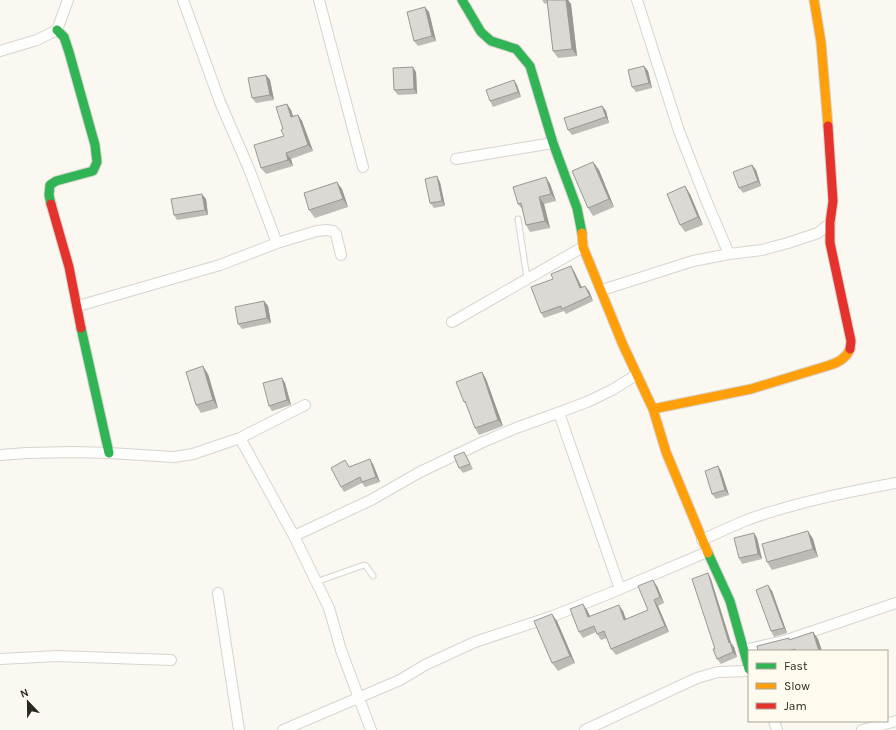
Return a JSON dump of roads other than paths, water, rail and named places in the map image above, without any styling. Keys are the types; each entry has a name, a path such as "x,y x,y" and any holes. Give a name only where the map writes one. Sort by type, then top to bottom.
{"street":[{"path":"0,51 37,40 57,30 68,0"},
{"path":"183,0 220,102 249,169 277,243"},
{"path":"319,0 363,167"},
{"path":"462,0 481,32 491,41 516,49 530,66 552,143 577,208 582,229 583,247 602,290 623,345 653,409 666,452 707,552 730,601 748,666"},
{"path":"637,0 679,130 729,254"},
{"path":"653,409 708,399 778,382 840,361 846,356 850,349 851,341 831,250 830,222 833,200 826,93 821,42 814,0"},
{"path":"57,30 64,37 69,52 95,145 97,162 94,171 56,181 50,185 49,195 52,212 69,267 109,453"},
{"path":"456,159 552,143"},
{"path":"602,290 693,261 729,254 762,250 788,243 818,233 830,222"},
{"path":"78,306 220,265 277,243 317,231 333,231 336,234 342,255"},
{"path":"452,322 583,247"},
{"path":"294,536 371,500 420,472 483,442 600,396 636,375"},
{"path":"0,456 27,453 109,453 174,457 193,454 240,438 305,406"},
{"path":"559,413 620,589"},
{"path":"240,438 294,536 328,608 341,650 370,730"},
{"path":"702,540 746,520 775,511 896,483"},
{"path":"283,730 400,680 425,665 475,642 552,616 707,552"},
{"path":"218,593 239,730"},
{"path":"744,650 784,641 896,604"},
{"path":"0,659 57,656 171,660"},
{"path":"586,730 697,678 718,672 748,670"},
{"path":"862,730 896,721"}],"lane":[{"path":"518,219 527,278"},
{"path":"316,582 364,565 373,576"}]}
